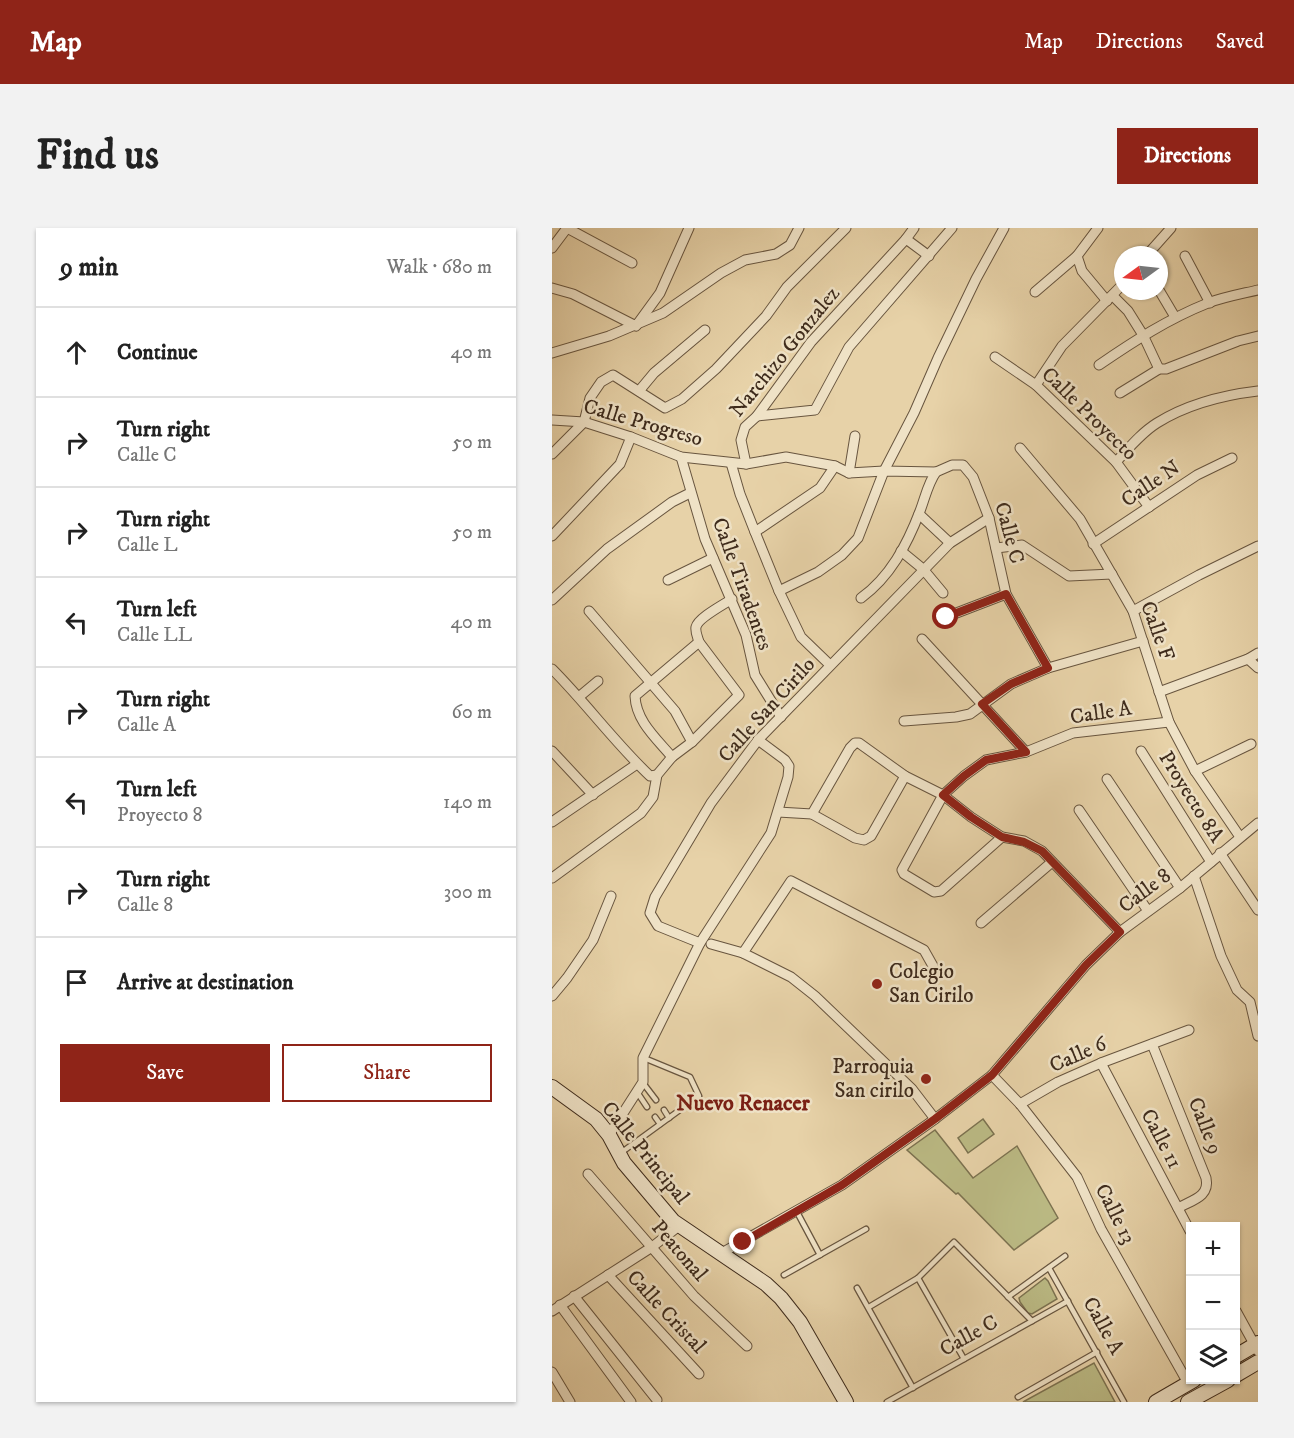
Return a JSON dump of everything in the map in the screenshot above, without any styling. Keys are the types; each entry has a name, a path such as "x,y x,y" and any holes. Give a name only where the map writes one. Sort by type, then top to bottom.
{"street":[{"path":"552,248 567,228 632,263"},
{"path":"636,326 660,292 689,228"},
{"path":"552,353 636,326 663,313 721,273 745,260 776,254 790,245 799,228"},
{"path":"552,454 584,422 590,398 601,382 613,375 665,408 682,399 716,369 766,316 787,287 846,228"},
{"name":"Narchizo Gonzalez","path":"746,464 741,440 745,427 757,416 811,342 914,228"},
{"path":"757,416 815,410 849,347 952,228"},
{"path":"779,591 818,572 842,555 858,538 884,471 914,413 976,279 1004,228"},
{"path":"1035,292 1077,256 1098,228"},
{"path":"1155,246 1171,228"},
{"path":"906,239 929,256"},
{"path":"1077,256 1082,271 1128,312 1143,335 1159,369"},
{"path":"1185,256 1210,303"},
{"path":"552,288 573,294 636,326"},
{"path":"1098,365 1175,317 1210,303 1258,290"},
{"path":"1036,385 1062,346 1114,294"},
{"path":"1165,300 1175,317"},
{"path":"639,391 654,373 705,330"},
{"path":"1120,393 1159,369 1166,369 1238,341 1258,336"},
{"name":"Calle Proyecto","path":"995,357 1036,385 1116,462 1149,507"},
{"path":"1116,462 1148,431 1173,415 1232,394 1258,391"},
{"name":"Calle Progreso","path":"552,420 584,422 631,437 681,458 746,464 786,457 835,466 849,473 936,472"},
{"path":"849,473 855,436"},
{"path":"552,536 620,464 631,437"},
{"name":"Calle F","path":"1020,448 1080,519 1133,610 1169,722 1195,771 1240,837"},
{"name":"Calle Tiradentes","path":"681,458 690,494 713,558 746,635 755,675 781,717"},
{"name":"Calle N","path":"1093,544 1197,475 1232,458"},
{"path":"731,463 755,532 801,637 830,665"},
{"name":"Calle C","path":"936,472 952,465 963,465 974,477 989,518 1006,594 1048,668"},
{"path":"755,532 820,488 835,466"},
{"path":"861,598 875,588 892,568 919,514 936,472"},
{"path":"552,600 607,549 672,502 690,494"},
{"path":"919,514 950,543"},
{"name":"Calle San Cirilo","path":"700,943 658,926 650,913 655,897 711,803 758,740 923,569 950,543 989,518"},
{"path":"996,548 1022,545 1069,576 1112,574"},
{"path":"1133,610 1199,574 1258,546"},
{"path":"901,551 923,569 943,593"},
{"path":"668,580 713,558"},
{"path":"946,617 1006,594"},
{"path":"552,878 641,813 653,797 657,775 672,757 692,742 739,695 699,642 696,627 700,620 732,599"},
{"path":"589,611 675,711 692,742"},
{"path":"922,639 1026,752"},
{"path":"904,721 970,714 1011,684 1048,668 1143,641"},
{"path":"672,757 640,718 635,708 635,696 699,642"},
{"path":"1159,692 1248,659 1258,653"},
{"path":"1248,659 1258,668"},
{"path":"552,669 580,696 637,764 650,776 657,775"},
{"path":"580,696 598,681"},
{"name":"Calle A","path":"1002,837 941,891 934,892 904,874 902,867 943,795 986,760 1026,752 1073,733 1169,722"},
{"path":"609,1135 643,1083 643,1058 700,943 771,833 788,777 789,766 785,760 758,740"},
{"path":"812,814 850,748 855,743 862,745 905,776 943,795 1002,837 1024,842 1042,851 1120,932"},
{"path":"1195,771 1251,744"},
{"path":"552,751 593,795"},
{"name":"Proyecto 8A","path":"1141,751 1211,862"},
{"path":"552,822 637,764"},
{"path":"778,812 812,814 855,838 864,840 871,836 905,776"},
{"path":"1107,779 1179,888"},
{"path":"1079,810 1148,911"},
{"name":"Calle 8","path":"720,1254 842,1185 992,1075 1086,965 1120,932 1179,888 1258,823"},
{"path":"1221,853 1258,910"},
{"path":"981,923 1052,862"},
{"path":"1194,876 1221,956 1237,990 1250,1002 1258,1036"},
{"path":"743,953 791,881 924,950 933,966"},
{"path":"552,996 592,940 611,896"},
{"path":"711,944 743,953 791,977 815,996 912,1089 935,1119"},
{"name":"Calle 6","path":"1020,1104 1058,1082 1101,1063 1189,1030"},
{"name":"Calle 9","path":"1152,1044 1208,1187 1205,1194 1178,1208"},
{"name":"Calle 11","path":"1101,1063 1186,1222"},
{"name":"Calle 13","path":"992,1075 1020,1104 1077,1177 1101,1229 1186,1373"},
{"name":"Calle Principal","path":"552,1087 596,1119 609,1135 624,1163 679,1226 766,1284 781,1298 800,1322 846,1402"},
{"name":"Peatonal","path":"588,1174 694,1296 747,1346"},
{"path":"630,1402 556,1308 652,1247 679,1226"},
{"name":"Calle Cristal","path":"608,1275 699,1374"},
{"path":"574,1296 657,1400"},
{"path":"1240,1318 1257,1346 1240,1354"},
{"path":"1240,1373 1258,1362"},
{"path":"552,1372 570,1402"},
{"path":"1156,1402 1186,1384"},
{"path":"1188,1402 1221,1384"}],"lane":[{"path":"620,1154 699,1096 690,1077 643,1058"},
{"path":"643,1083 656,1100"},
{"path":"637,1092 647,1107"},
{"path":"664,1110 669,1118"},
{"path":"655,1117 660,1124"},
{"path":"797,1212 820,1255"},
{"path":"784,1275 866,1229"},
{"path":"868,1307 918,1278 954,1242 1032,1321"},
{"path":"1008,1297 1065,1256"},
{"name":"Calle A","path":"1049,1268 1124,1402"},
{"path":"918,1278 964,1359"},
{"path":"857,1288 914,1388"},
{"name":"Calle C","path":"887,1402 1068,1301"},
{"path":"1018,1397 1097,1352"}],"shaded area":[{"path":"983,1119 994,1134 968,1153 958,1138"},
{"path":"935,1130 973,1178 1017,1146 1058,1218 1014,1250 958,1193 956,1194 907,1150"},
{"path":"1045,1278 1057,1299 1032,1314 1028,1313 1019,1298"},
{"path":"1094,1363 1115,1402 1023,1402"}],"place":[{"name":"Colegio San Cirilo","path":"877,984"},
{"name":"Parroquia San cirilo","path":"926,1079"}],"district":[{"name":"Nuevo Renacer","path":"743,1103"}],"route":[{"path":"743,1242 842,1185 992,1075 1086,965 1120,932 1042,851 1024,842 1002,837 943,795 986,760 1026,752 982,704 1011,684 1048,668 1006,594 946,617"}]}
